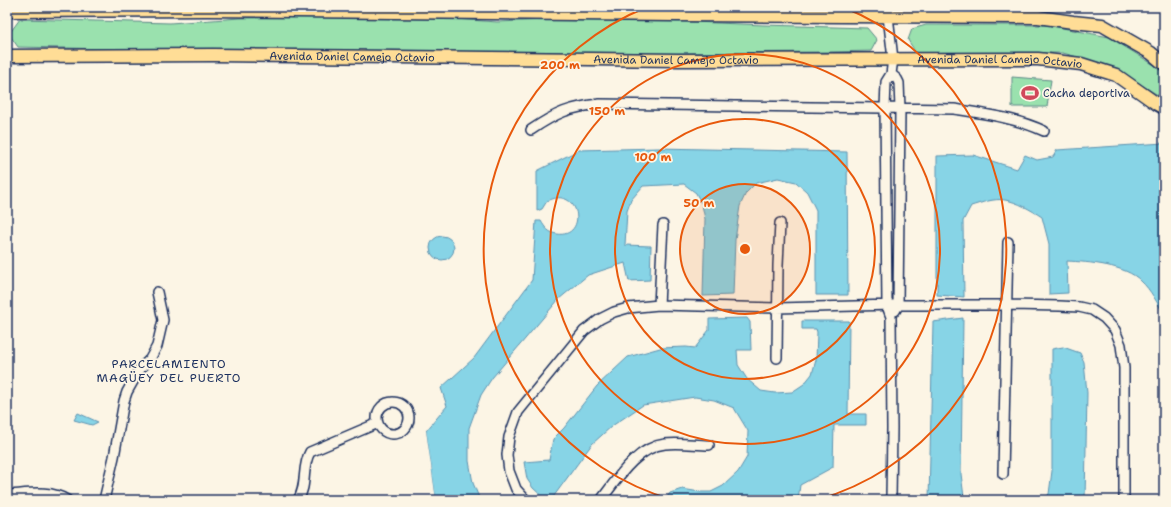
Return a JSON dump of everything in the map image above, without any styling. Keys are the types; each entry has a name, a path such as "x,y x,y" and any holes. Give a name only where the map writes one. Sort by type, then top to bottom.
{"main road":[{"path":"7,11 207,10 659,15 1038,16 1102,25 1151,54 1164,64"},
{"name":"Avenida Daniel Camejo Octavio","path":"7,56 220,55 679,60 893,58 1038,59 1081,64 1116,75 1164,108"}],"street":[{"path":"888,16 893,58 891,74 886,82 885,109 887,306 891,317 891,500"},
{"path":"891,74 899,83 900,109 898,306 891,317"},
{"path":"531,130 549,118 565,110 581,106 600,104 954,109 985,114 1028,124 1044,131"},
{"path":"777,358 780,223"},
{"path":"659,306 663,225"},
{"path":"1003,474 1008,305 1008,242"},
{"path":"104,500 127,392 140,369 153,353 160,335 163,320 157,292"},
{"path":"526,500 516,489 509,471 507,455 509,437 518,412 584,331 594,323 614,312 628,308 659,306 777,308 1008,305 1079,307 1092,310 1104,318 1115,330 1121,345 1124,368 1124,500"},
{"path":"298,500 304,490 306,459 310,452 378,423"},
{"path":"601,500 615,481 640,454 665,444 709,445"},
{"path":"7,494 54,494 67,500"}],"green space":[{"path":"412,16 497,22 574,19 645,20 867,28 877,40 871,51 640,55 559,52 505,53 162,50 18,47 9,34 20,19 170,23 240,18"},
{"path":"926,25 1047,25 1109,37 1164,71 1164,99 1113,67 1063,53 916,53 908,40 912,29"},
{"name":"Cacha deportiva","path":"1012,77 1051,80 1047,107 1012,107"}],"water":[{"path":"1164,143 1164,314 1151,292 1141,281 1126,271 1106,265 1067,261 1068,293 1049,294 1049,244 1042,217 1020,204 1001,200 988,201 971,206 963,221 964,297 937,295 937,156 973,155 1017,169 1025,155 1037,160 1053,157 1057,150"},
{"path":"658,148 847,152 848,295 816,295 816,210 807,192 796,182 778,178 756,183 746,193 740,206 735,240 733,295 703,296 705,219 702,205 696,193 684,184 643,186 631,200 627,211 625,245 651,246 650,280 629,281 625,263 588,275 559,299 492,378 481,395 469,428 469,461 473,483 480,500 436,500 426,431 447,406 441,388 474,358 532,280 536,221 541,221 552,233 565,234 571,231 577,219 574,206 569,201 562,198 547,201 542,209 537,211 537,171 579,150"},
{"path":"437,236 447,236 454,243 454,253 447,260 437,260 430,253 430,243"},
{"path":"747,318 750,322 751,350 737,350 738,365 747,379 761,391 775,393 792,392 804,384 812,374 816,360 817,332 816,329 802,329 802,321 849,321 848,414 866,414 866,425 834,425 833,467 800,485 798,500 665,500 670,493 682,489 711,492 723,486 738,472 747,457 748,431 734,408 714,400 695,397 643,405 612,426 592,444 551,500 546,500 533,488 527,479 524,462 549,460 553,439 564,428 597,386 628,357 660,348 695,348 709,330 709,319"},
{"path":"963,318 961,474 964,497 968,500 929,500 933,322"},
{"path":"1063,347 1080,353 1084,362 1087,393 1085,500 1043,500 1049,494 1052,471 1052,349"},
{"path":"78,413 98,422 92,425 74,420"}],"pier":[{"path":"424,430 426,431 436,500 434,500"}],"place":[{"name":"Cacha deportiva","path":"1030,93"}],"district":[{"name":"PARCELAMIENTO MAGÜEY DEL PUERTO","path":"169,371"}]}
